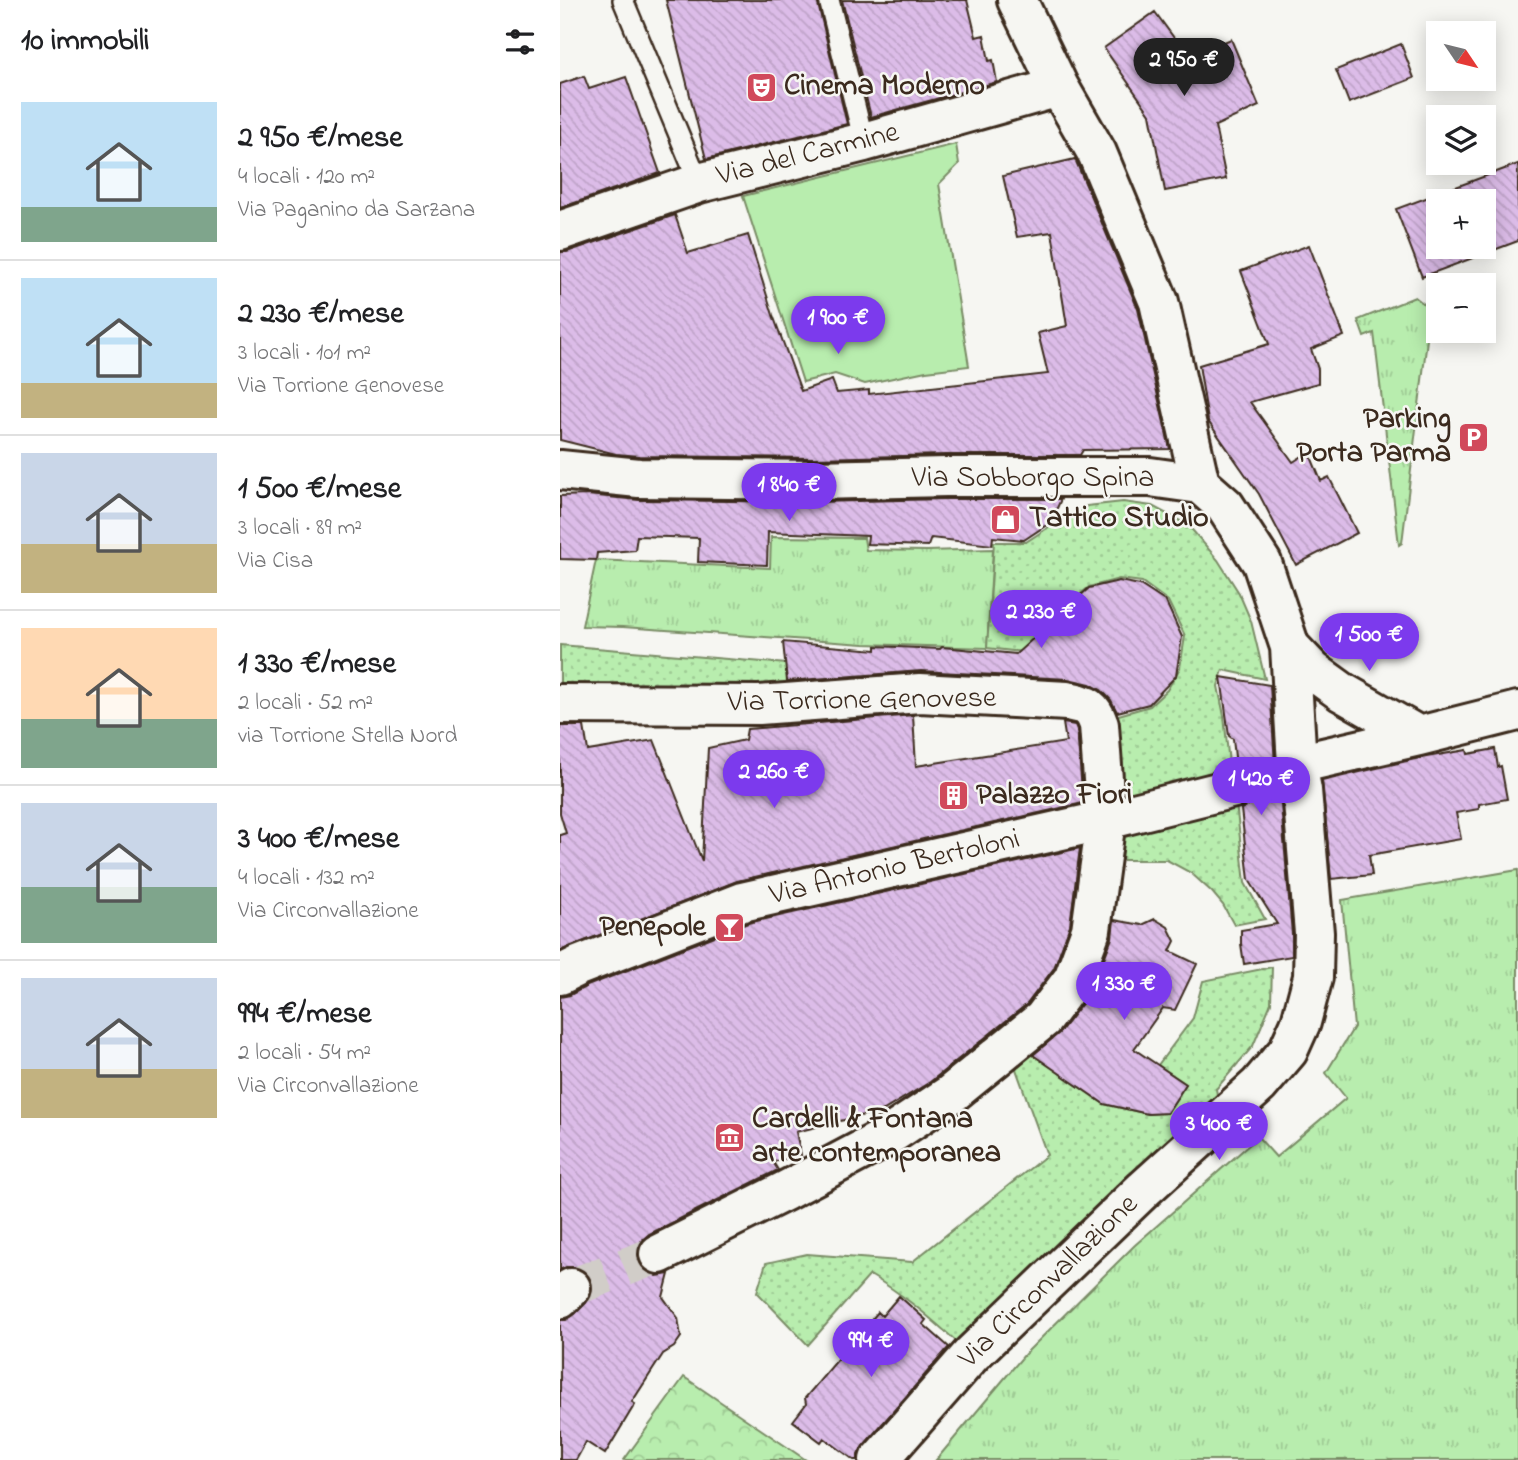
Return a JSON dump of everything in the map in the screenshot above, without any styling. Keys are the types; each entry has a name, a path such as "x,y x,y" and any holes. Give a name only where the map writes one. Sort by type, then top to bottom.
{"street":[{"path":"1017,0 1059,87 1097,153 1159,302 1200,484 1225,506 1262,563 1290,647 1289,769 1518,711"},
{"name":"Via del Carmine","path":"560,231 699,183 864,142 1059,87"},
{"name":"Via Sobborgo Spina","path":"560,470 639,478 815,480 1150,477 1200,484"},
{"path":"1290,647 1313,671 1342,692 1419,736"},
{"name":"Via Torrione Genovese","path":"560,704 759,705 920,694 1043,699 1086,705 1094,711 1099,725 1106,820"},
{"name":"Via Circonvallazione","path":"879,1460 972,1354 1144,1189 1259,1085 1289,1051 1301,1022 1313,977 1314,933 1302,790 1289,769"},
{"name":"Via Antonio Bertoloni","path":"560,975 742,902 1106,820 1238,786"},
{"path":"659,1254 885,1138 951,1094 1043,1019 1073,979 1091,930 1106,820"}],"lane":[{"path":"623,0 699,183"},
{"path":"829,0 864,142"}],"green space":[{"path":"956,144 959,164 939,184 969,366 926,371 865,384 835,374 803,382 743,196"},
{"path":"1415,297 1426,305 1427,343 1402,543 1399,545 1374,333 1364,337 1358,320"},
{"path":"1123,502 1152,506 1188,525 1218,560 1239,593 1251,621 1265,679 1223,670 1218,686 1230,773 1119,800 1115,716 1150,706 1167,690 1180,668 1185,636 1168,601 1142,582 1119,579 1089,587 1062,610 1053,629 1049,655 987,648 994,542 1026,542 1087,506"},
{"path":"771,537 864,538 866,550 993,549 987,648 864,644 582,626 596,560 770,568"},
{"path":"560,645 872,671 873,682 808,689 560,690"},
{"path":"1236,803 1245,883 1265,919 1234,925 1212,892 1191,873 1167,860 1118,860 1115,836"},
{"path":"1518,870 1518,1460 936,1460 1025,1354 1135,1245 1258,1137 1276,1157 1346,1098 1326,1073 1354,1027 1342,900"},
{"path":"1272,967 1271,1003 1253,1046 1216,1089 1218,1100 956,1341 925,1314 870,1275 808,1345 757,1292 766,1263 807,1254 912,1262 1047,1155 1016,1069 1026,1050 1104,1104 1148,1114 1167,1113 1186,1084 1158,1065 1193,1018 1203,981"},
{"path":"684,1377 806,1460 624,1460"}],"building":[{"name":"Cinema Moderno","path":"666,0 817,0 847,124 706,159"},
{"path":"842,0 967,0 976,37 984,35 989,61 993,60 997,82 871,117"},
{"path":"1155,12 1188,57 1231,39 1259,106 1215,126 1226,179 1165,191 1150,114 1104,48"},
{"path":"1401,44 1414,78 1349,103 1336,70"},
{"path":"584,76 589,89 626,77 660,173 560,208 560,84"},
{"path":"1075,159 1138,309 1170,449 1083,450 1080,455 815,458 640,456 616,454 560,440 560,252 567,252 675,215 688,253 748,235 801,391 832,380 837,393 869,390 869,394 1048,374 1038,333 1067,326 1052,232 1017,237 1003,176"},
{"path":"1518,164 1518,241 1496,249 1496,189 1450,189 1488,175 1496,175 1496,172"},
{"path":"1426,198 1426,259 1470,259 1426,273 1422,277 1396,209"},
{"path":"1309,245 1344,336 1311,349 1318,369 1318,383 1250,402 1293,462 1309,452 1321,481 1329,477 1357,533 1296,565 1259,494 1208,421 1199,365 1269,344 1241,271"},
{"path":"587,495 639,500 815,502 1061,499 1051,522 1024,540 993,537 992,545 931,538 928,546 867,544 868,536 768,532 767,565 698,562 699,538 637,536 635,550 597,553 596,560 560,559 560,496"},
{"path":"1119,581 1140,585 1166,602 1182,637 1176,676 1149,704 1117,712 1111,700 1101,690 1090,684 1068,679 921,671 787,681 783,642 876,650 876,646 942,647 1016,654 1089,588"},
{"path":"1221,677 1270,685 1292,934 1292,956 1244,964 1241,930 1277,924 1249,880 1241,809 1254,802 1259,794 1259,782 1253,771 1245,766 1236,766"},
{"path":"913,715 916,766 1066,742 1063,723 1075,725 1083,803 737,881 560,951 560,835 566,833 560,813 560,726 584,726 588,751 654,740 702,861 708,748 745,740 747,729"},
{"path":"1495,749 1507,799 1479,804 1479,809 1456,813 1461,839 1369,855 1372,875 1331,879 1322,781 1415,759 1467,750 1468,754"},
{"path":"1080,848 1070,925 1054,968 1027,1004 930,1082 884,1110 796,1132 801,1155 773,1162 778,1170 649,1234 641,1241 637,1253 646,1272 657,1276 669,1274 663,1297 678,1318 681,1337 674,1347 663,1354 632,1402 635,1404 605,1454 586,1442 576,1460 560,1460 560,1320 566,1320 586,1303 592,1293 592,1282 586,1272 576,1267 560,1270 560,997 748,923"},
{"path":"1155,919 1168,927 1175,941 1170,951 1197,964 1175,1010 1163,1008 1134,1049 1186,1084 1167,1113 1148,1114 1104,1104 1033,1055 1060,1032 1091,992 1112,938 1114,920 1142,925"},
{"path":"899,1296 926,1320 923,1324 949,1347 863,1446 858,1460 854,1460 824,1438 821,1442 793,1421 806,1404 805,1398 878,1312 882,1316"}],"tunnel":[{"path":"1238,787 1280,774"},
{"path":"571,1288 659,1254"}],"place":[{"name":"Cinema Moderno","path":"761,87"},
{"name":"Parking Porta Parma","path":"1474,437"},
{"name":"Tattico Studio","path":"1006,519"},
{"name":"Palazzo Fiori","path":"953,796"},
{"name":"Penepole","path":"729,928"},
{"name":"Cardelli & Fontana arte contemporanea","path":"729,1137"}]}
